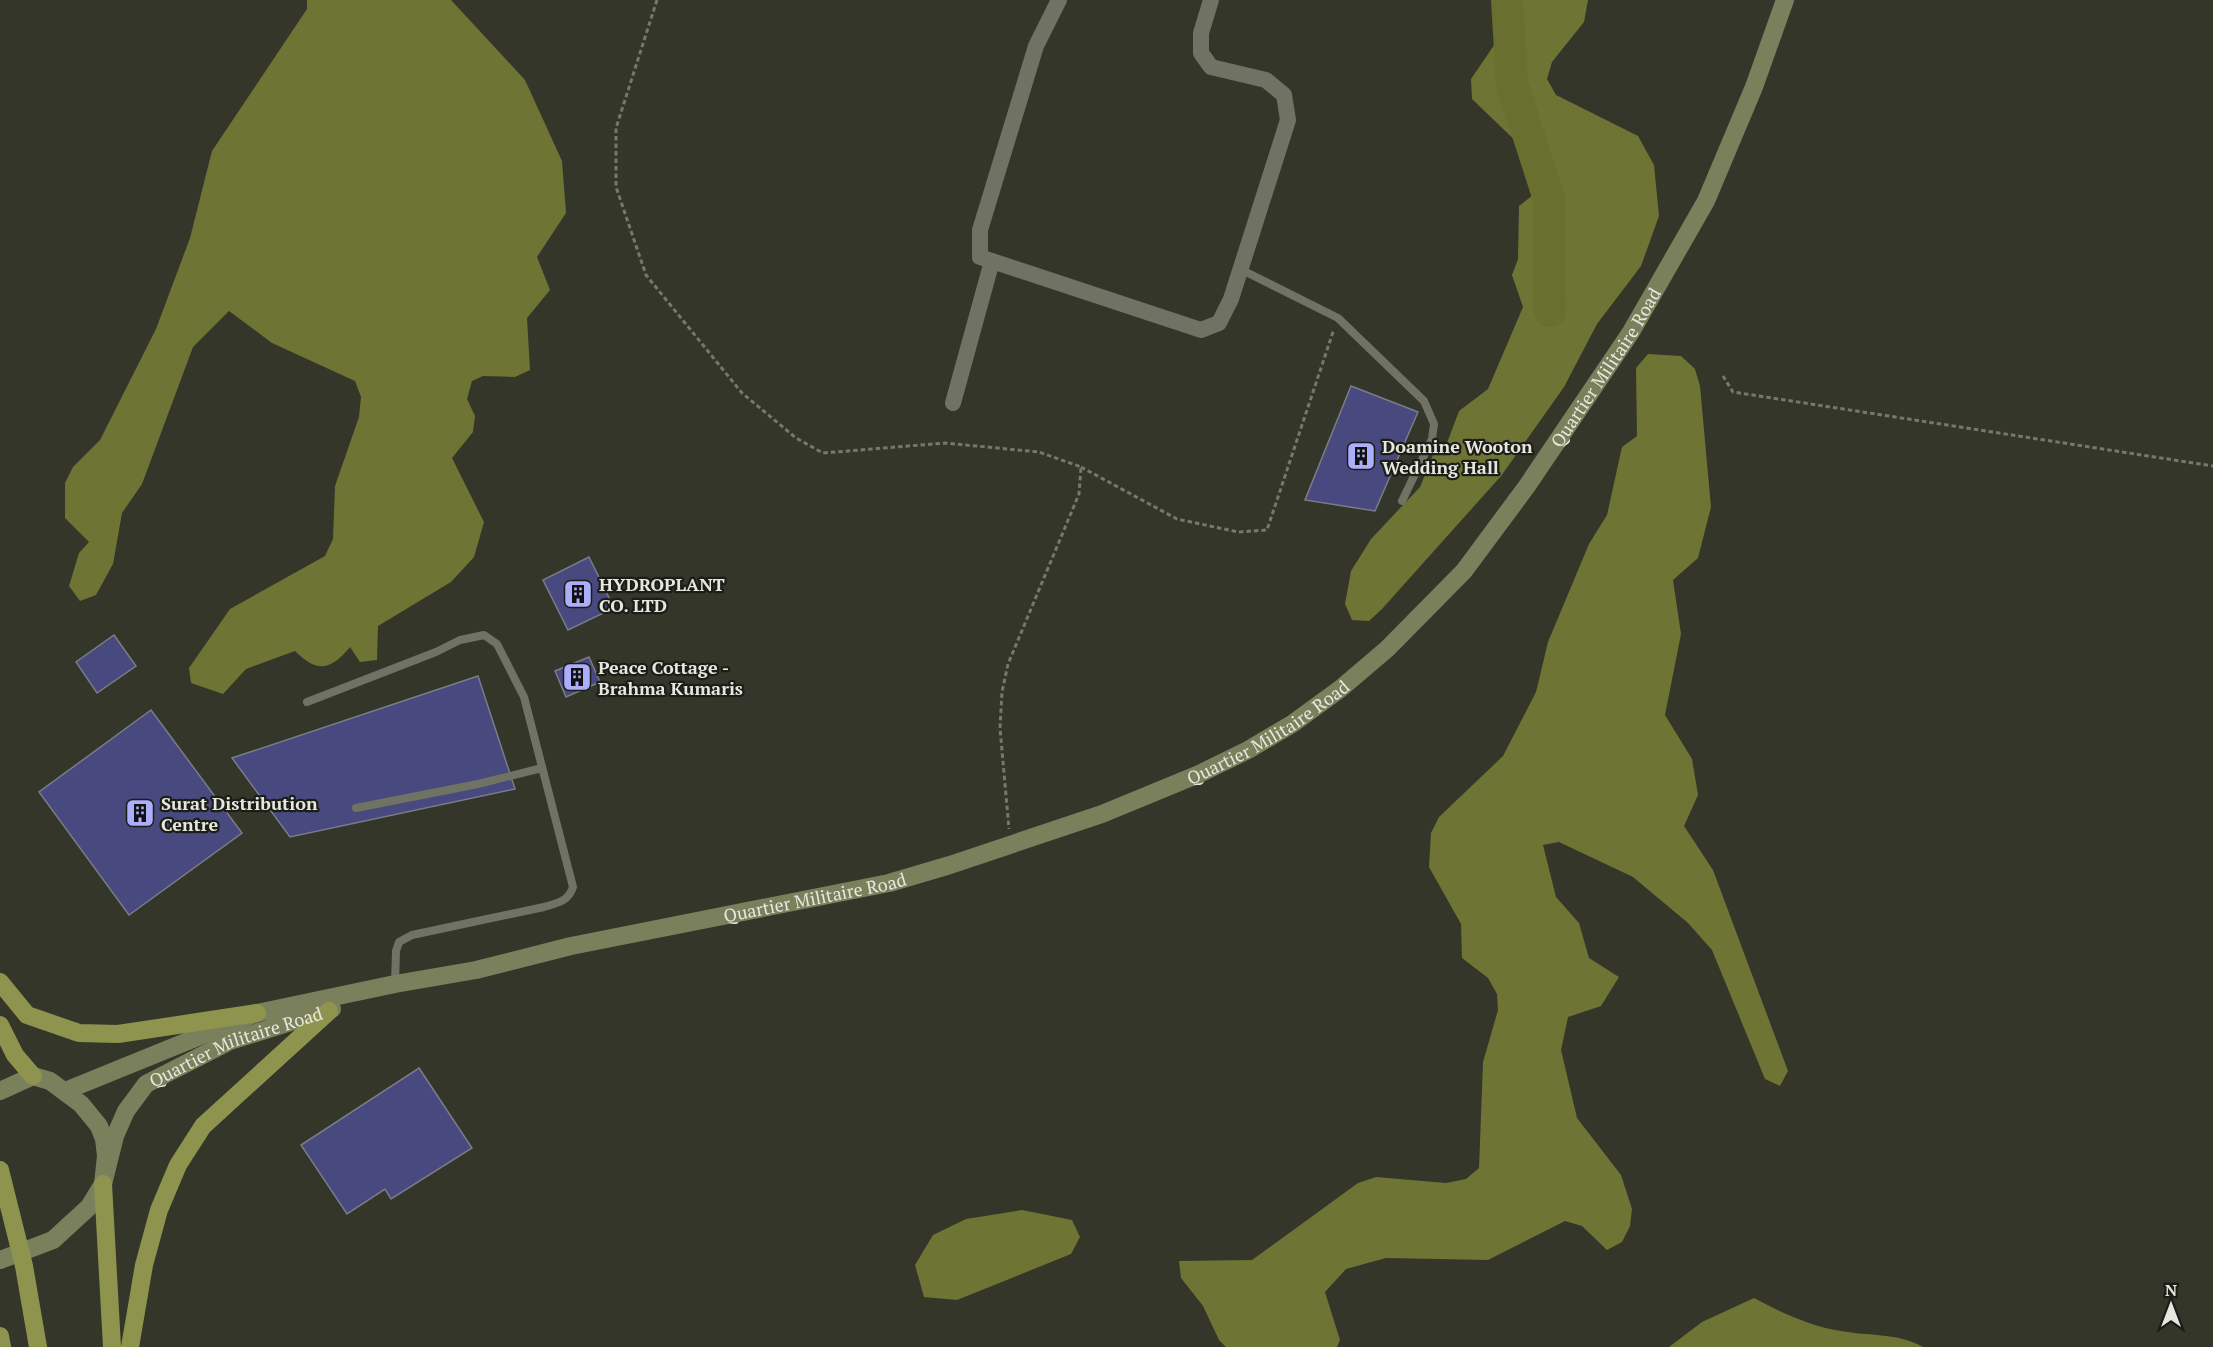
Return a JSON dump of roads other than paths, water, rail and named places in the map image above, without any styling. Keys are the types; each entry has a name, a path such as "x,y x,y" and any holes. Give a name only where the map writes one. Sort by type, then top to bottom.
{"highway":[{"path":"0,982 27,1015 79,1034 117,1034 257,1013"},
{"path":"130,1347 144,1265 159,1210 178,1165 202,1126 329,1011"},
{"path":"0,1025 15,1055 33,1076"},
{"path":"0,1170 24,1266 38,1347"},
{"path":"104,1184 112,1347"},
{"path":"0,1336 2,1347"}],"main road":[{"name":"Quartier Militaire Road","path":"64,1091 257,1013 395,984 476,970 571,946 889,883 950,866 1102,814 1199,774 1248,750 1292,724 1340,689 1387,649 1464,571 1527,486 1631,332 1706,201 1754,87 1785,0"},
{"name":"Quartier Militaire Road","path":"104,1184 115,1136 126,1111 146,1084 230,1041 329,1011 395,984"},
{"path":"0,1091 33,1076 50,1081 81,1104 99,1126 104,1139 106,1156 104,1184 89,1207 53,1240 0,1260"}],"street":[{"path":"1059,0 1036,46 980,230 980,257 1201,330 1219,323 1231,299 1288,120 1284,95 1266,80 1211,67 1201,53 1201,33 1211,0"},
{"path":"952,403 992,261"}],"lane":[{"path":"1240,269 1338,318 1424,401 1434,424 1432,439 1402,501"},
{"path":"307,702 436,652 460,640 484,635 497,644 524,697 573,887 570,895 563,902 544,907 412,934 399,942 396,951 395,984"},
{"path":"356,808 478,784 542,768"}],"waterway":[{"path":"1507,0 1512,84 1549,199 1550,311"}],"place":[{"name":"Doamine Wooton Wedding Hall","path":"1361,456"},
{"name":"HYDROPLANT CO. LTD","path":"578,594"},
{"name":"Peace Cottage - Brahma Kumaris","path":"577,677"},
{"name":"Surat Distribution Centre","path":"140,813"}]}
